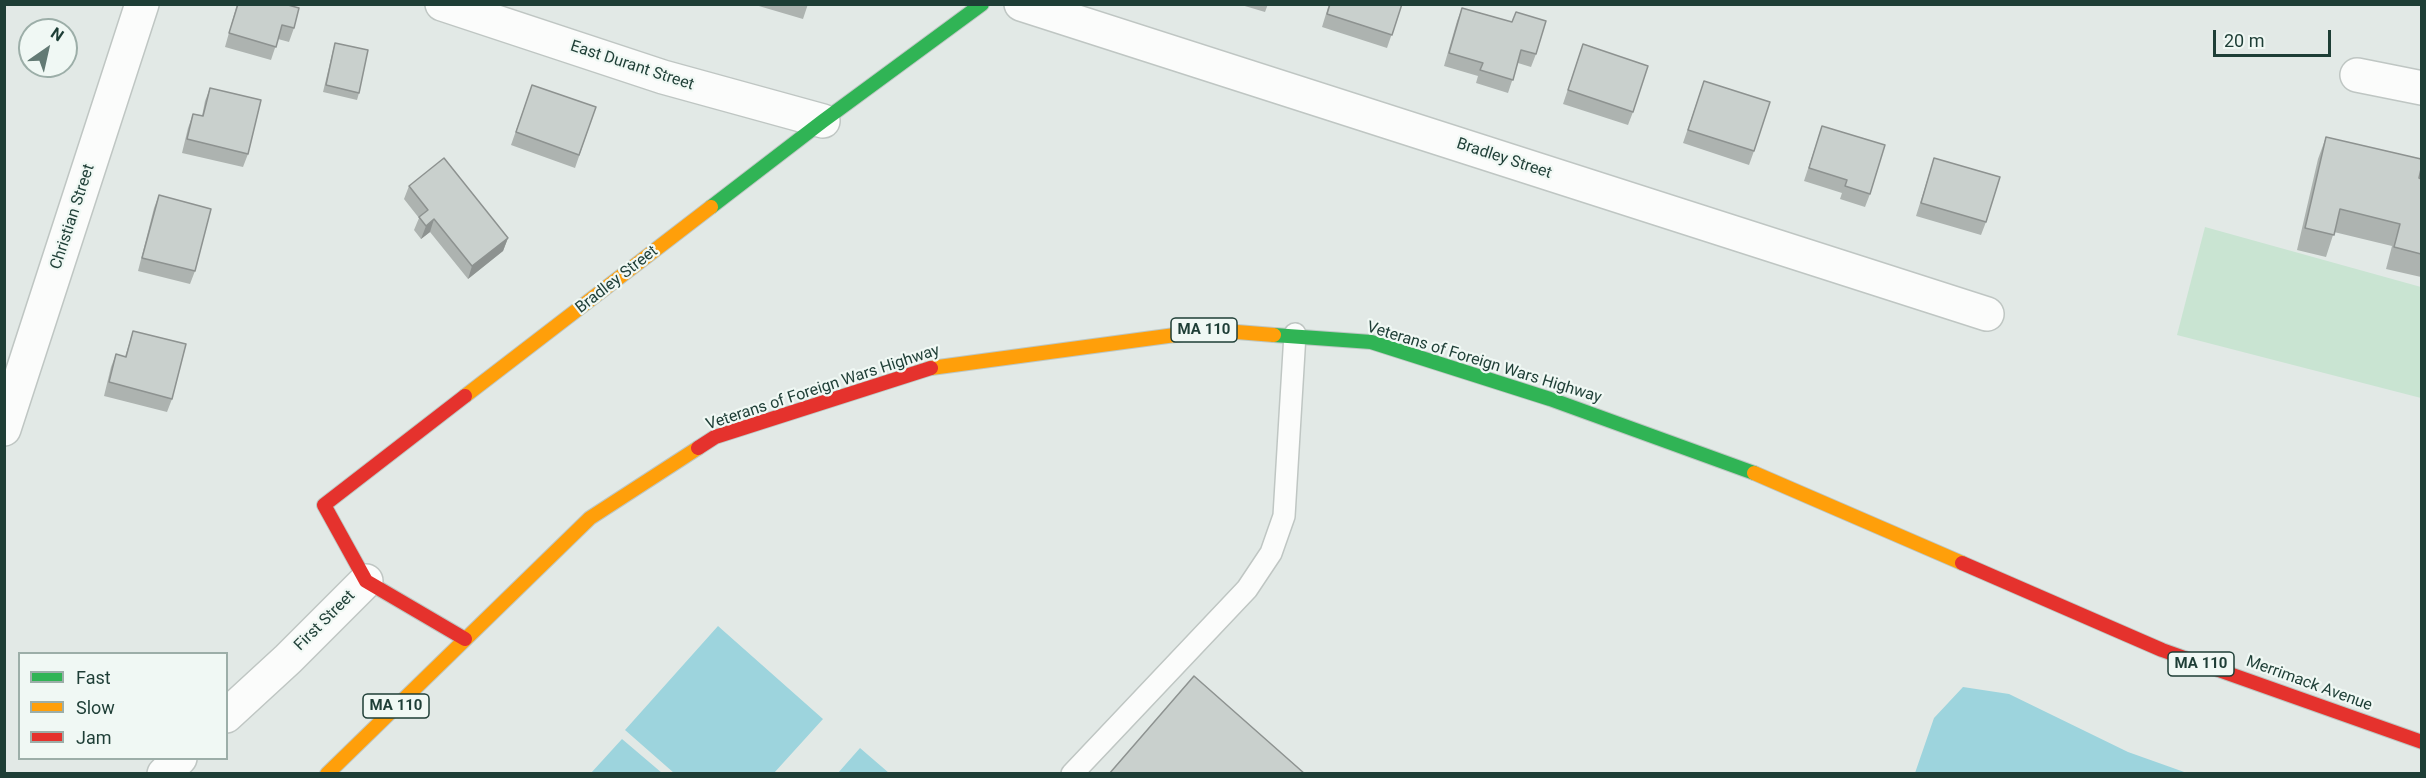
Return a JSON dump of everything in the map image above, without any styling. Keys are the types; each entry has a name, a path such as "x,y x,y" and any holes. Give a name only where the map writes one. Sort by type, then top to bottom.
{"main road":[{"name":"Bradley Street","path":"366,581 324,505 823,121 982,4"},
{"name":"Veterans of Foreign Wars Highway","path":"327,774 590,518 715,437 939,366 1212,330 1295,334 1371,342 1550,399 1778,482 1987,572"},
{"name":"Merrimack Avenue","path":"1987,572 2162,650 2421,742"},
{"name":"First Street","path":"366,581 465,639"}],"street":[{"name":"Christian Street","path":"4,429 142,4"},
{"name":"East Durant Street","path":"442,4 663,76 823,121"},
{"name":"Bradley Street","path":"1021,4 1987,314"},
{"path":"2357,75 2421,88"},
{"name":"First Street","path":"228,714 366,581"},
{"path":"164,774 179,760"}],"lane":[{"path":"1072,774 1247,589 1271,553 1284,516 1295,334"}],"green space":[{"path":"2205,227 2421,287 2421,398 2177,335"}],"water":[{"path":"718,626 823,719 774,773 674,773 625,730"},
{"path":"1963,687 2009,694 2128,752 2187,773 1915,773 1934,718"},
{"path":"622,739 662,773 591,773"},
{"path":"860,748 889,773 838,773"}],"building":[{"path":"238,4 288,4 299,8 294,28 282,25 276,47 229,33"},
{"path":"1330,4 1402,4 1392,35 1327,14"},
{"path":"1462,8 1512,22 1516,12 1546,21 1536,54 1521,50 1513,80 1480,70 1483,63 1449,53"},
{"path":"335,43 368,50 359,93 326,85"},
{"path":"1583,44 1648,66 1633,112 1568,90"},
{"path":"1704,81 1770,102 1754,151 1688,130"},
{"path":"532,85 596,107 579,155 516,132"},
{"path":"210,88 261,100 248,154 187,139 193,114 203,116"},
{"path":"1822,126 1885,145 1870,194 1845,186 1847,180 1809,168"},
{"path":"2326,137 2421,159 2419,178 2421,179 2421,254 2394,247 2400,224 2340,209 2334,235 2305,228"},
{"path":"444,158 508,238 472,266 434,219 426,226 419,217 428,210 409,186"},
{"path":"1934,158 2000,177 1986,222 1921,203"},
{"path":"159,195 211,209 195,271 142,258"},
{"path":"133,331 186,344 172,399 109,382 116,354 126,357"},
{"path":"1194,676 1305,774 1109,774"}],"traffic: fast":[{"path":"711,207 982,4"},
{"path":"1274,335 1371,342 1550,399 1754,473"}],"traffic: slow":[{"path":"465,396 711,207"},
{"path":"931,368 1212,330 1274,335"},
{"path":"327,774 590,518 698,448"},
{"path":"1754,473 1962,563"}],"traffic: jam":[{"path":"698,448 715,437 931,368"},
{"path":"465,396 324,505 366,581 465,639"},
{"path":"1962,563 2162,650 2422,742"}]}
